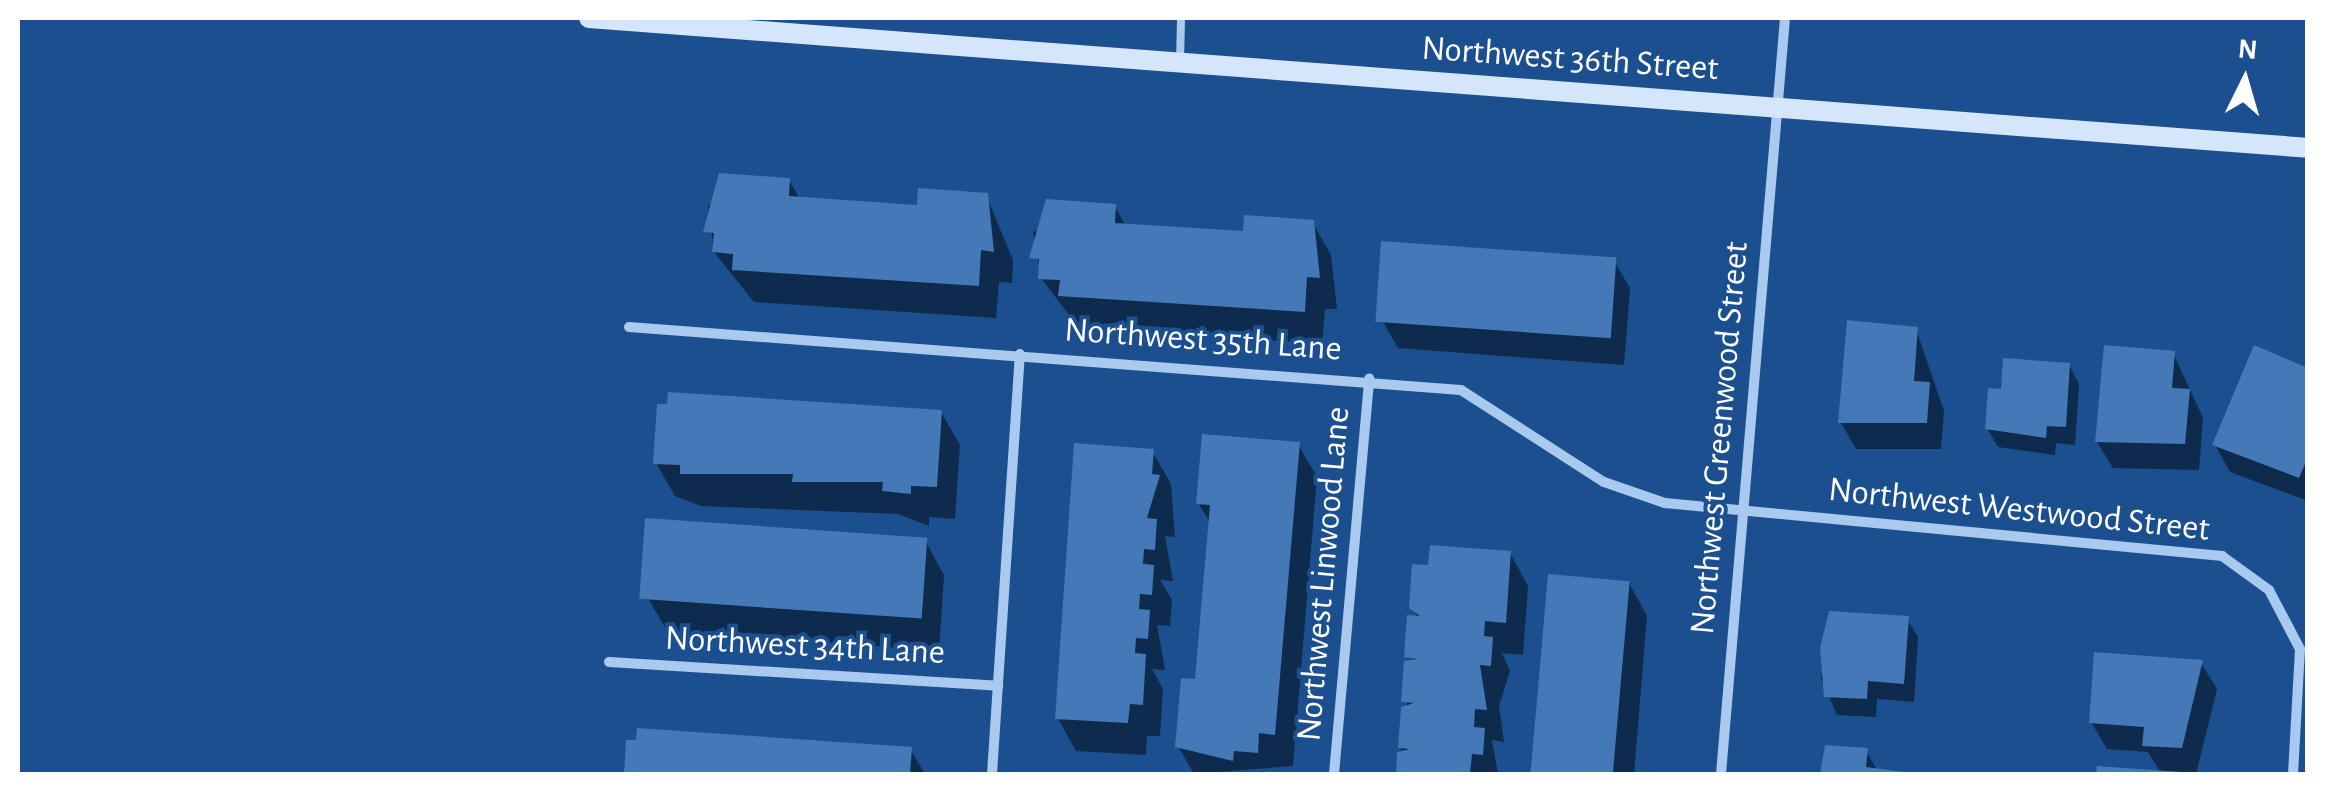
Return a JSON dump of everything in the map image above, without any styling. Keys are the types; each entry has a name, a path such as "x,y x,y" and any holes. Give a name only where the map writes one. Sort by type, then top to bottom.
{"main road":[{"name":"Northwest 36th Street","path":"589,18 2308,148"}],"street":[{"path":"1775,106 1784,18"},
{"name":"Northwest Greenwood Street","path":"1721,774 1775,106"},
{"name":"Northwest 35th Lane","path":"629,327 1369,379 1461,390 1604,482 1665,503 1742,511"},
{"path":"992,774 1020,354"},
{"name":"Northwest Linwood Lane","path":"1334,774 1369,379"},
{"name":"Northwest Westwood Street","path":"1742,511 2222,556 2269,590 2300,648 2293,774"},
{"name":"Northwest 34th Lane","path":"609,662 998,686"}],"lane":[{"path":"1180,65 1181,18"}],"building":[{"path":"719,173 790,178 789,196 917,205 918,188 988,193 994,252 981,250 979,286 732,270 733,254 712,252 714,233 703,232"},
{"path":"1046,199 1116,204 1115,223 1243,231 1244,215 1314,220 1320,278 1307,277 1305,312 1058,296 1060,280 1038,279 1039,259 1029,258"},
{"path":"1381,241 1616,257 1611,338 1375,322"},
{"path":"1847,320 1918,327 1914,381 1930,382 1927,423 1838,423"},
{"path":"2104,345 2175,351 2172,388 2190,389 2185,444 2095,442"},
{"path":"2254,345 2308,368 2308,457 2299,478 2212,445"},
{"path":"2003,358 2070,363 2066,427 2047,426 2046,438 1985,429 1988,388 2001,389"},
{"path":"668,392 942,410 937,487 911,486 911,494 882,491 883,482 792,482 793,474 680,474 680,465 653,464 657,404 667,404"},
{"path":"1202,434 1300,442 1275,735 1259,733 1258,753 1234,751 1233,761 1175,747 1181,678 1195,679 1210,505 1196,504"},
{"path":"1074,443 1154,449 1152,474 1160,475 1147,518 1157,519 1155,550 1144,549 1143,564 1154,565 1152,595 1140,594 1139,609 1150,610 1148,639 1136,638 1135,653 1146,654 1143,705 1130,704 1128,723 1055,719"},
{"path":"645,518 927,538 922,619 639,599"},
{"path":"1430,545 1511,551 1506,623 1485,621 1484,636 1493,637 1491,666 1480,665 1487,710 1475,709 1474,727 1485,728 1483,755 1472,754 1470,774 1396,774 1397,752 1410,749 1398,748 1401,707 1414,703 1401,702 1404,661 1417,659 1404,657 1407,615 1420,616 1409,608 1412,564 1428,565"},
{"path":"1548,574 1630,581 1613,774 1531,774"},
{"path":"1829,611 1909,616 1904,684 1868,681 1867,699 1824,697 1820,648"},
{"path":"2094,652 2203,660 2182,748 2142,746 2144,727 2089,723"},
{"path":"637,728 912,747 910,774 624,774 626,740 636,740"},
{"path":"1825,745 1868,748 1866,767 1920,774 1820,774"},
{"path":"2097,766 2182,772 2182,774 2096,774"}]}
